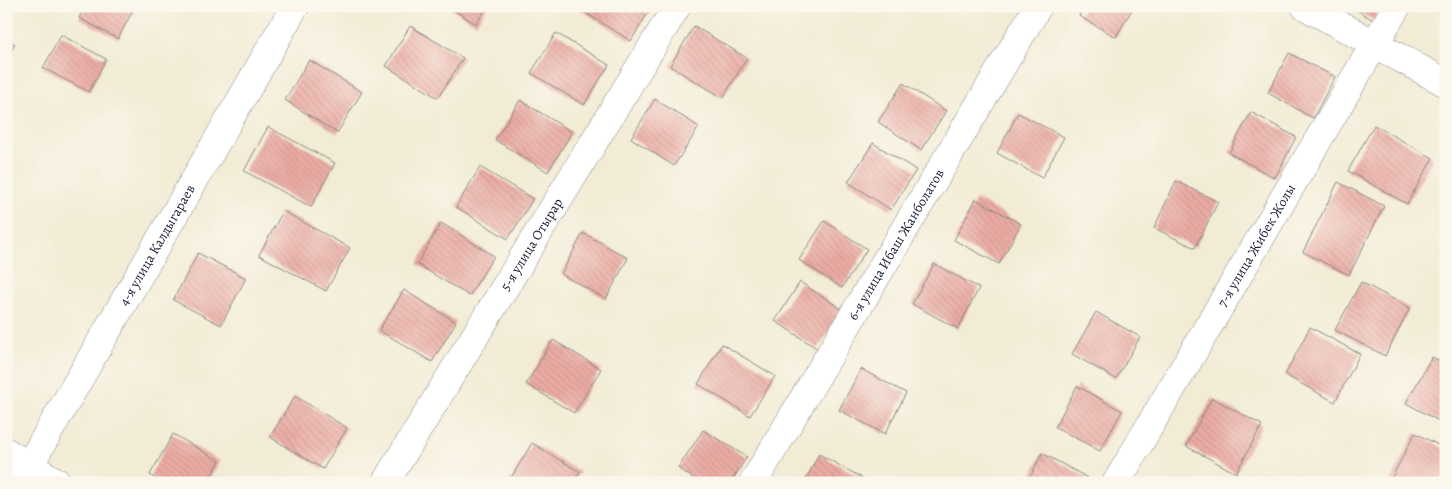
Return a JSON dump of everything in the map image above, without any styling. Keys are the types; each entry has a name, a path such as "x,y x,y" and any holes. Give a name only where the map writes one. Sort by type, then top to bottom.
{"street":[{"name":"4-я улица Калдыгараев","path":"18,467 295,6"},
{"name":"5-я улица Отырар","path":"385,483 677,6"},
{"name":"6-я улица Ибаш Жанболатов","path":"753,483 1038,6"},
{"path":"1306,6 1446,83"},
{"name":"7-я улица Жибек Жолы","path":"1116,483 1398,6"},
{"path":"18,467 58,483"}],"building":[{"path":"85,6 135,6 118,39 79,18"},
{"path":"447,6 488,6 476,24"},
{"path":"580,6 652,6 631,41 579,9"},
{"path":"1084,6 1134,6 1116,37 1079,16"},
{"path":"1350,6 1382,6 1373,20"},
{"path":"410,26 463,58 438,98 386,66"},
{"path":"694,26 747,58 723,98 670,66"},
{"path":"556,33 609,65 584,105 531,73"},
{"path":"61,35 106,59 89,92 43,68"},
{"path":"6,39 15,44 6,60"},
{"path":"1289,53 1335,77 1313,118 1268,93"},
{"path":"309,60 362,92 337,133 285,100"},
{"path":"903,83 946,111 921,150 878,122"},
{"path":"655,99 699,127 674,166 631,138"},
{"path":"520,100 572,132 548,172 495,140"},
{"path":"1251,112 1296,137 1275,178 1229,153"},
{"path":"1018,113 1064,137 1042,178 997,153"},
{"path":"1374,125 1433,158 1407,204 1348,171"},
{"path":"268,127 335,163 311,207 244,171"},
{"path":"873,143 916,170 891,210 848,182"},
{"path":"480,167 533,199 508,239 456,207"},
{"path":"1176,181 1218,202 1195,248 1154,228"},
{"path":"1338,182 1384,206 1349,275 1303,252"},
{"path":"976,199 1021,224 999,264 954,240"},
{"path":"283,211 350,248 326,291 259,255"},
{"path":"824,221 867,249 842,288 799,260"},
{"path":"441,223 494,256 469,296 417,264"},
{"path":"583,233 628,258 606,299 561,274"},
{"path":"198,253 246,278 221,325 173,300"},
{"path":"934,264 979,288 958,329 912,304"},
{"path":"800,282 843,310 818,349 775,321"},
{"path":"1361,282 1410,308 1385,356 1335,330"},
{"path":"404,290 456,322 432,362 379,330"},
{"path":"1096,312 1140,337 1116,379 1072,354"},
{"path":"1310,327 1360,354 1335,402 1285,375"},
{"path":"553,340 601,369 574,413 526,384"},
{"path":"722,344 775,376 750,416 698,384"},
{"path":"1432,357 1446,365 1446,425 1406,403"},
{"path":"861,369 906,393 885,434 839,410"},
{"path":"1077,386 1122,411 1100,451 1055,427"},
{"path":"295,396 347,428 323,469 270,437"},
{"path":"1212,398 1262,425 1236,473 1186,446"},
{"path":"703,430 747,457 730,483 701,483 678,468"},
{"path":"1415,433 1446,449 1446,483 1392,483 1390,481"},
{"path":"173,434 220,461 207,483 162,483 150,475"},
{"path":"532,443 580,472 573,483 508,483"},
{"path":"1042,453 1088,478 1085,483 1027,483"},
{"path":"819,454 864,479 862,483 804,483"}]}
